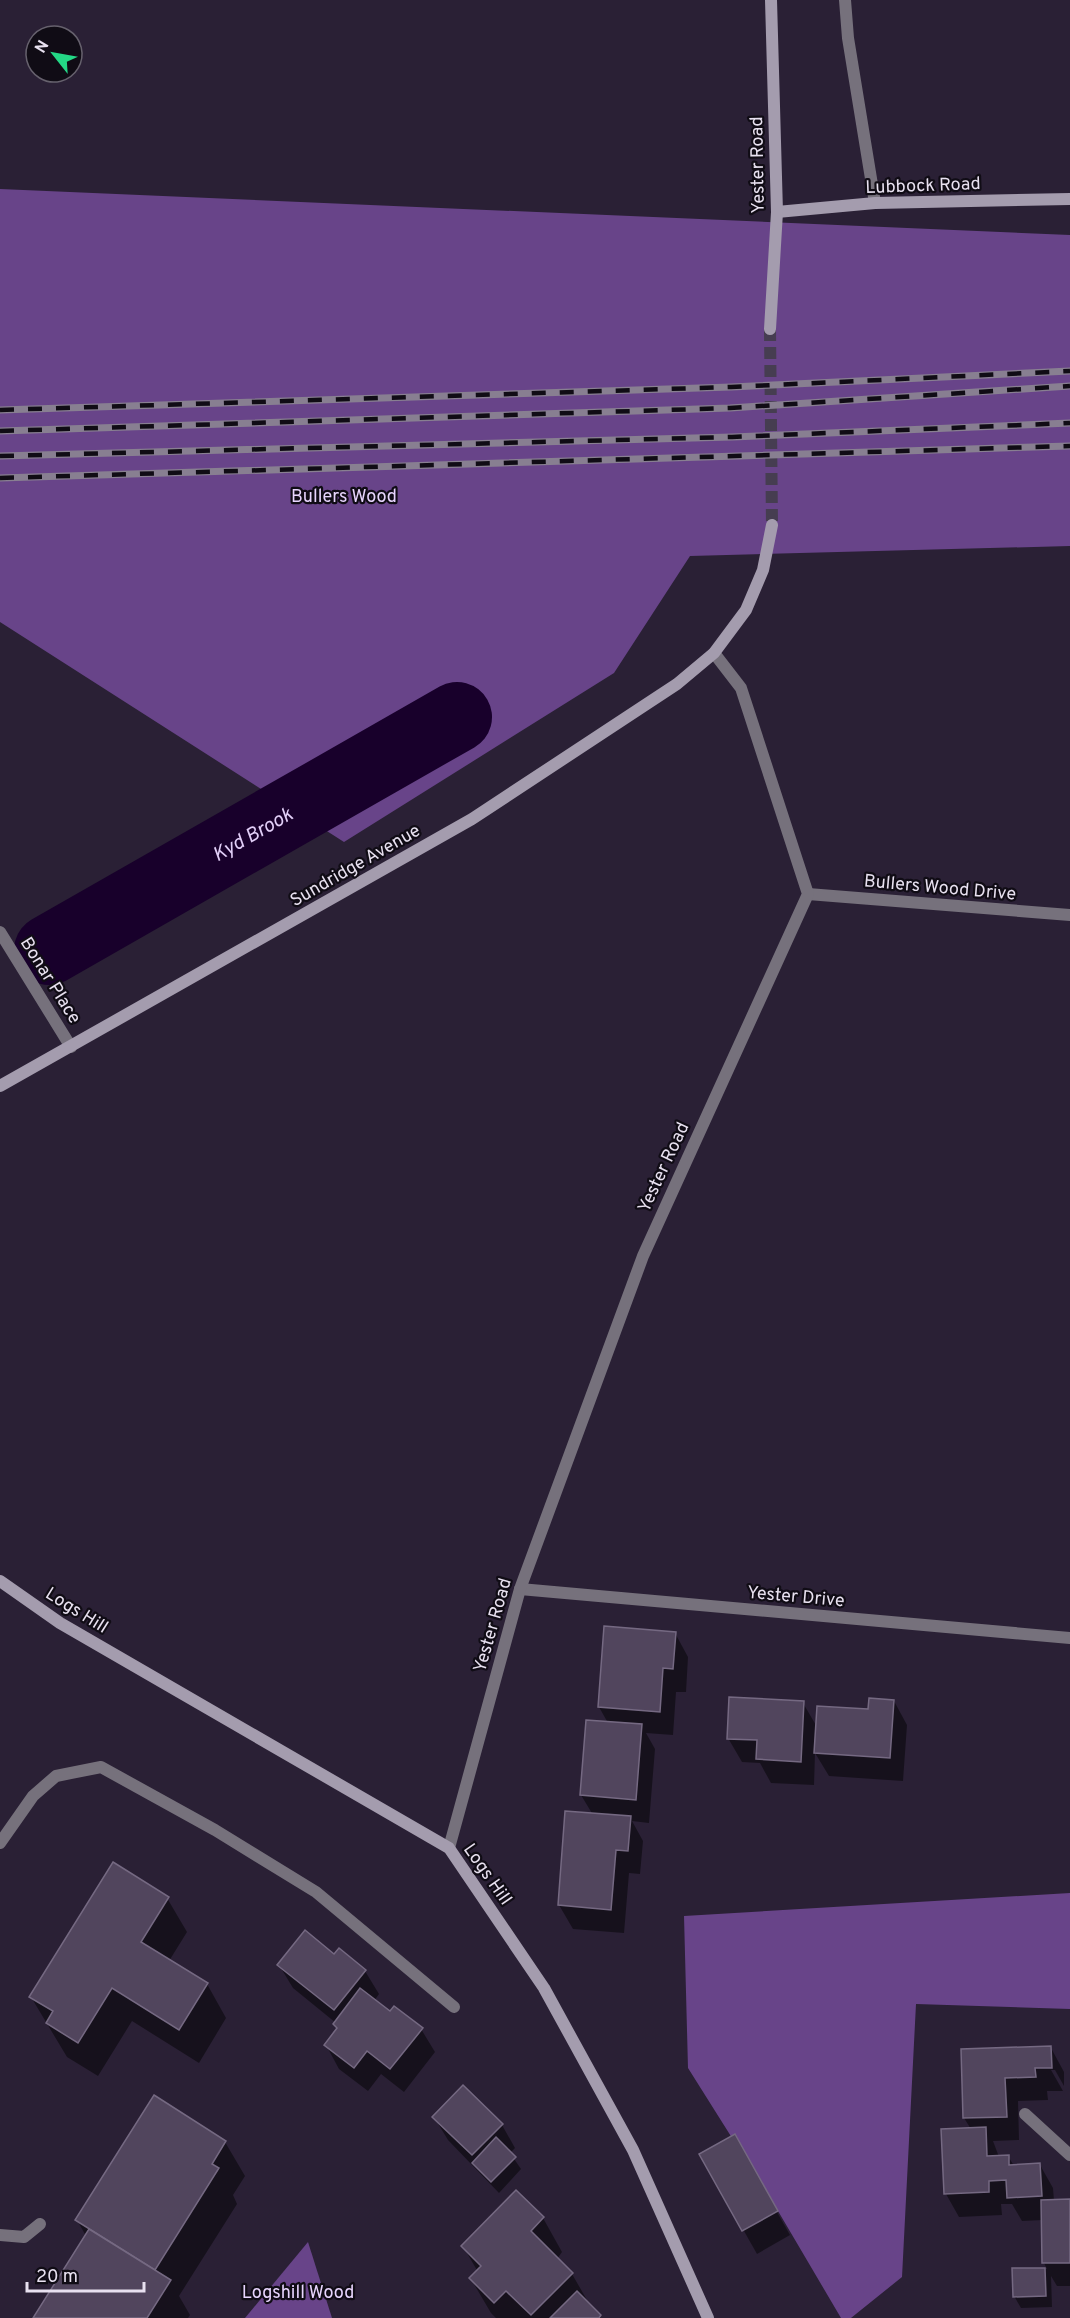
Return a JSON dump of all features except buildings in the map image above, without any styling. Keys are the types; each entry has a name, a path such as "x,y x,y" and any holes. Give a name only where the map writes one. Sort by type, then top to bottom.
{"street":[{"name":"Yester Road","path":"770,329 777,212 771,0"},
{"path":"845,0 848,38 875,203"},
{"name":"Lubbock Road","path":"777,212 875,203 1070,200"},
{"path":"772,525 763,570 746,610 714,653 741,688 807,894"},
{"name":"Sundridge Avenue","path":"0,1086 472,819 677,684 714,653"},
{"name":"Yester Road","path":"449,1848 520,1589 643,1256 807,894"},
{"name":"Bullers Wood Drive","path":"807,894 1070,915"},
{"name":"Bonar Place","path":"0,932 71,1047"},
{"name":"Logs Hill","path":"0,1581 60,1623 449,1848 544,1988 633,2150 708,2318"},
{"name":"Yester Drive","path":"520,1589 1070,1638"},
{"path":"0,1843 33,1796 56,1776 101,1767 215,1830 316,1893 454,2007"},
{"path":"1025,2114 1070,2155"},
{"path":"0,2235 24,2237 40,2224"}],"green space":[{"name":"Bullers Wood","path":"0,189 1070,235 1070,546 690,556 614,673 344,842 0,622"},
{"path":"1070,1893 1070,2009 916,2004 902,2277 851,2318 841,2318 778,2211 688,2068 684,1916"},
{"name":"Logshill Wood","path":"308,2242 332,2318 245,2318"}],"waterway":[{"name":"Kyd Brook","path":"49,950 457,717"}],"tunnel":[{"path":"770,329 772,525"}],"railway":[{"path":"0,410 731,387 1070,371"},
{"path":"0,431 730,408 1070,386"},
{"path":"0,456 732,437 1070,423"},
{"path":"0,478 1070,446"}]}
